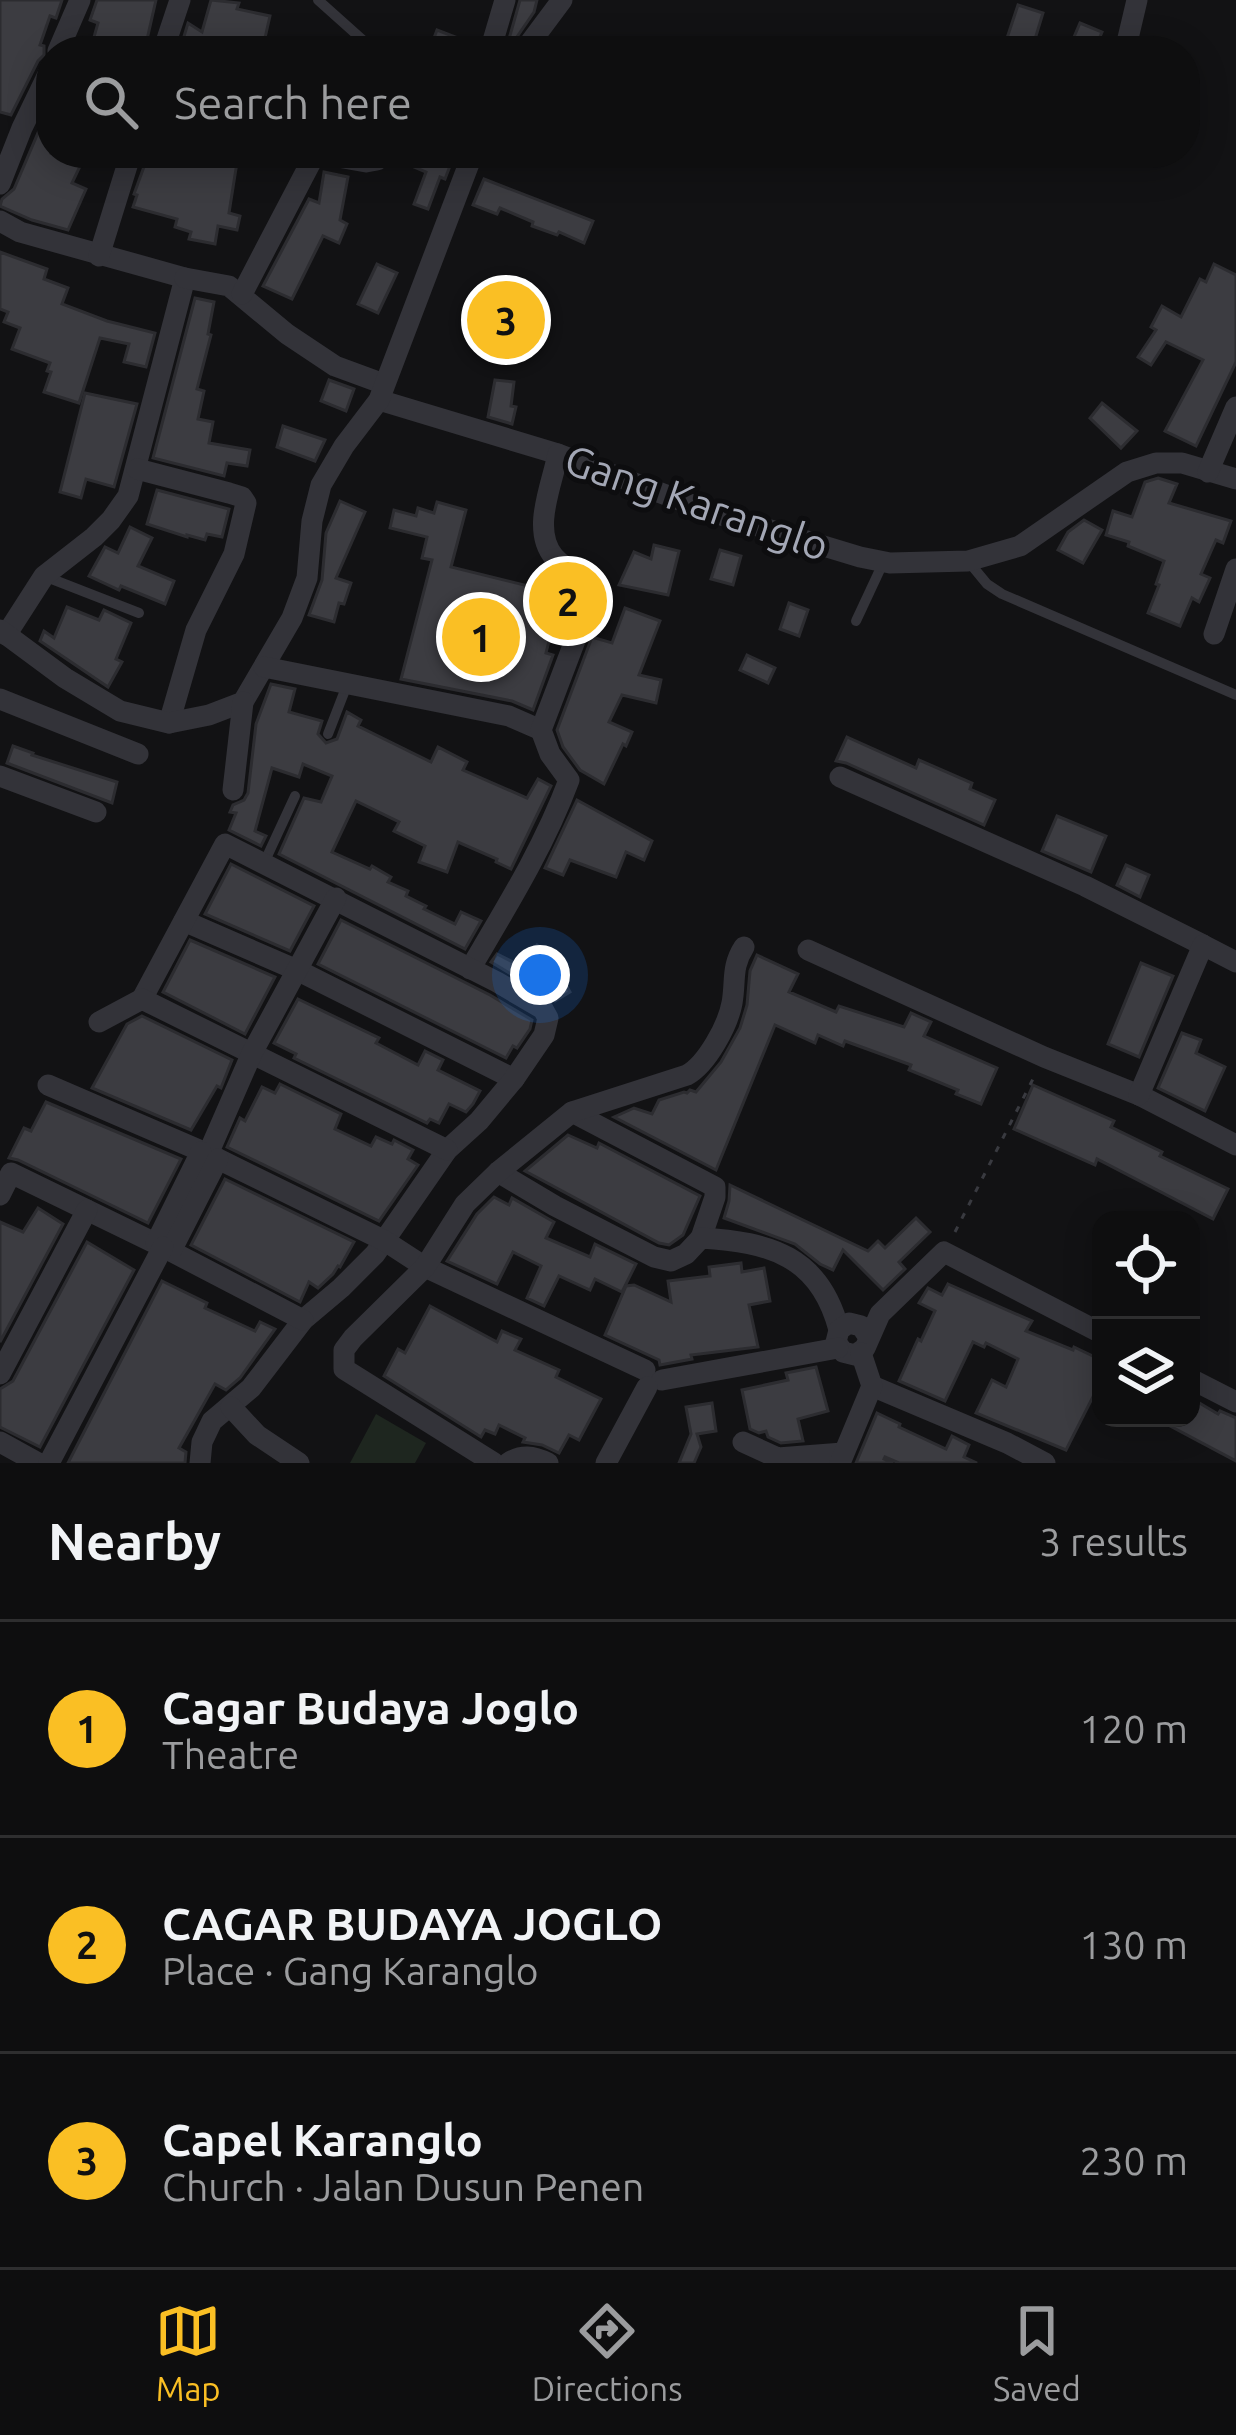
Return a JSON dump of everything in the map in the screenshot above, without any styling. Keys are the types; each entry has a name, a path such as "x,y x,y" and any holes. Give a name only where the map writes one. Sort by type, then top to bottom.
{"street":[{"path":"64,36 80,0"},
{"path":"168,36 179,0"},
{"path":"495,36 506,0"},
{"path":"535,36 562,0"},
{"path":"1129,36 1137,0"},
{"path":"0,184 36,99"},
{"path":"99,256 126,168"},
{"path":"0,221 20,232 99,256 229,286 242,294 308,168"},
{"path":"233,790 242,702 292,619 307,578 312,520 321,485 382,392 467,168"},
{"path":"185,278 128,496 111,520 44,576 3,633 120,711 176,723 242,702"},
{"name":"Gang Karanglo","path":"242,294 286,334 382,392 711,512 860,557 968,561 1020,546 1127,472 1156,463 1182,463 1236,479"},
{"path":"1208,472 1236,407"},
{"path":"470,969 521,880 568,780 541,730 590,601 581,582 554,556 542,532 558,454"},
{"path":"137,469 242,497 246,503 234,554 196,630 176,723"},
{"path":"1214,634 1236,569"},
{"path":"263,667 509,716 541,730"},
{"path":"0,699 138,754"},
{"path":"0,776 96,812"},
{"path":"840,777 1085,886 1236,962"},
{"path":"99,1022 142,1000 225,844 470,969 543,1009 548,1018 544,1035 514,1079 447,1150 390,1244 303,1320 251,1388 244,1420"},
{"path":"49,1463 209,1155 252,1053 336,898"},
{"path":"184,921 298,971 514,1079"},
{"path":"1138,1095 1203,945"},
{"path":"494,1463 344,1369 344,1350 421,1264 465,1204 572,1112 700,1068 729,1014 733,972 744,947"},
{"path":"808,950 1138,1095 1236,1145"},
{"path":"142,1000 447,1150"},
{"path":"48,1085 209,1155 651,1379 851,1342 944,1252 1092,1328"},
{"path":"498,1172 654,1257 671,1261 686,1254 701,1238 715,1187 572,1112"},
{"path":"0,1195 11,1173 303,1320"},
{"path":"0,1373 87,1210"},
{"path":"701,1238 759,1244 778,1251 812,1275 872,1386 1045,1463"},
{"path":"606,1463 651,1379"},
{"path":"1200,1384 1236,1402"},
{"path":"742,1442 778,1458 842,1458 872,1386"},
{"path":"200,1463 202,1442 212,1421 244,1420 299,1463"},
{"path":"0,1442 38,1463"},
{"path":"508,1463 522,1456 548,1463"}],"lane":[{"path":"318,0 360,36"},
{"path":"856,621 884,561"},
{"path":"968,561 1002,594 1236,695"},
{"path":"44,576 139,613"},
{"path":"328,734 346,685"},
{"path":"264,862 295,796"}],"path":[{"path":"944,1252 1044,1057"}],"shaded area":[{"path":"376,1414 426,1443 415,1463 350,1463"}],"building":[{"path":"0,0 62,0 43,36 36,36 36,65 11,115 0,112"},
{"path":"97,0 156,0 148,36 94,36 98,23 90,20"},
{"path":"211,0 239,3 237,9 270,16 265,36 184,36 188,23 202,32"},
{"path":"520,0 537,0 518,36 510,36"},
{"path":"1018,5 1043,13 1036,36 1008,36"},
{"path":"1080,23 1102,32 1100,36 1074,36"},
{"path":"36,137 36,168 79,168 72,183 86,189 68,230 0,206 14,189"},
{"path":"144,168 236,168 229,213 240,216 237,230 218,226 215,244 189,239 191,232 175,227 177,219 133,207"},
{"path":"416,168 449,168 445,179 440,177 428,209 414,204 426,172"},
{"path":"324,172 348,177 340,220 347,224 339,243 323,236 292,299 263,286 309,199 319,203"},
{"path":"484,179 593,221 584,243 532,226 533,222 500,208 497,214 473,205"},
{"path":"0,252 47,269 44,279 68,288 62,304 155,333 146,367 124,362 129,344 100,338 79,403 44,392 50,363 12,349 20,328 4,322 8,312 0,309"},
{"path":"377,264 397,273 378,313 358,304"},
{"path":"1214,264 1236,275 1236,362 1196,446 1165,431 1203,360 1166,342 1151,365 1138,357 1156,330 1151,327 1162,306 1181,317 1200,279 1206,282"},
{"path":"492,290 535,305 519,350 476,334"},
{"path":"195,298 214,302 197,389 204,391 198,419 213,422 209,443 250,450 247,466 227,463 224,476 153,458"},
{"path":"329,380 354,389 346,411 321,401"},
{"path":"495,380 514,382 512,424 488,417"},
{"path":"85,393 137,404 114,487 86,479 81,498 60,492"},
{"path":"1102,403 1137,431 1121,448 1090,418"},
{"path":"283,426 325,440 315,461 277,447"},
{"path":"1158,478 1177,484 1169,503 1231,521 1223,543 1216,540 1201,574 1210,578 1199,602 1192,598 1180,626 1148,613 1164,561 1106,535 1113,511 1132,517 1145,482"},
{"path":"157,490 229,509 222,537 187,537 147,524"},
{"path":"340,501 365,512 336,578 351,583 334,622 309,615 322,580 326,533"},
{"path":"437,502 466,510 451,567 561,594 546,653 553,655 533,710 512,701 401,679 432,560 422,558 427,537 390,528 394,510 416,516 418,508 434,513"},
{"path":"1084,520 1102,530 1083,563 1058,550 1068,532"},
{"path":"130,527 152,538 138,566 174,581 165,604 89,576 105,547 118,553"},
{"path":"654,545 679,551 668,595 619,585 634,552 651,559"},
{"path":"720,550 741,556 733,585 711,579"},
{"path":"789,603 808,610 799,636 780,629"},
{"path":"67,607 99,620 104,610 131,623 116,659 122,662 108,687 40,641 44,631 54,638"},
{"path":"625,608 660,621 639,675 661,680 656,703 622,695 609,722 632,732 604,784 580,770 557,730 592,637 612,643"},
{"path":"747,655 775,668 768,683 740,670"},
{"path":"271,684 295,689 289,712 322,721 318,734 326,743 337,739 347,712 361,720 358,726 431,762 438,747 467,762 463,770 527,798 538,779 551,786 511,869 458,842 447,872 419,862 425,846 394,831 399,822 356,801 332,852 391,877 388,882 408,891 406,896 455,924 461,912 481,921 465,949 279,854 304,798 321,802 332,776 303,764 299,777 272,768 255,831 266,836 261,846 229,830 236,813 230,812 233,805 248,793 256,724"},
{"path":"847,737 916,768 919,760 972,783 970,789 995,800 984,825 836,761"},
{"path":"13,746 117,782 112,803 7,763"},
{"path":"577,800 652,841 644,860 626,852 616,877 570,860 563,875 545,868"},
{"path":"1057,816 1106,836 1091,872 1042,851"},
{"path":"231,864 314,906 290,951 205,914"},
{"path":"1126,865 1149,875 1140,897 1117,885"},
{"path":"341,920 490,995 532,1020 530,1029 506,1058 318,964"},
{"path":"190,940 275,977 245,1034 163,992"},
{"path":"537,945 549,954 570,992 555,1001 491,962 497,954 521,966"},
{"path":"757,955 798,974 789,992 836,1012 839,1006 904,1027 911,1013 931,1022 924,1036 997,1068 981,1104 909,1070 911,1065 845,1041 843,1046 818,1035 815,1043 775,1025 716,1170 614,1117 634,1108 652,1114 659,1100 696,1092 721,1062 740,1028"},
{"path":"1141,963 1173,976 1139,1057 1108,1044"},
{"path":"298,999 379,1038 376,1043 418,1065 425,1051 443,1060 438,1070 480,1091 473,1104 466,1112 449,1104 439,1123 430,1119 427,1123 294,1058 296,1054 274,1043"},
{"path":"142,1016 232,1060 221,1088 217,1086 191,1130 92,1088 127,1024"},
{"path":"1182,1033 1201,1040 1196,1053 1225,1067 1205,1111 1158,1088"},
{"path":"280,1084 341,1114 335,1129 371,1146 376,1137 413,1150 408,1159 418,1165 379,1221 227,1147 262,1087 275,1093"},
{"path":"1033,1085 1114,1121 1111,1127 1228,1189 1213,1219 1097,1159 1095,1165 1014,1129"},
{"path":"46,1102 181,1159 148,1223 9,1158 24,1128 31,1131"},
{"path":"568,1135 597,1148 599,1143 700,1196 683,1235 669,1245 659,1243 525,1171"},
{"path":"225,1179 354,1242 340,1267 318,1288 309,1282 300,1302 191,1245"},
{"path":"730,1185 868,1251 878,1241 885,1248 916,1218 930,1232 899,1262 905,1269 883,1290 843,1250 833,1270 795,1244 724,1218"},
{"path":"494,1197 509,1205 512,1198 554,1222 546,1238 590,1257 595,1244 636,1264 622,1292 595,1279 590,1290 559,1276 544,1306 527,1298 541,1266 513,1252 497,1284 447,1261 477,1214"},
{"path":"38,1208 63,1224 0,1342 0,1222 23,1232"},
{"path":"87,1242 134,1270 40,1447 0,1427 0,1389 13,1381"},
{"path":"741,1263 742,1272 764,1268 770,1301 749,1305 758,1347 691,1355 692,1359 660,1365 659,1360 605,1335 626,1286 634,1285 671,1302 668,1281 710,1276 709,1267"},
{"path":"162,1281 255,1331 260,1322 275,1329 240,1378 226,1390 215,1384 179,1448 186,1452 185,1463 68,1463"},
{"path":"948,1284 1032,1321 1026,1331 1092,1356 1092,1399 1066,1450 976,1413 992,1380 1006,1387 1018,1359 986,1343 984,1347 973,1342 945,1401 899,1381 935,1311 919,1303 928,1288 942,1295"},
{"path":"430,1306 497,1342 502,1331 521,1339 515,1350 559,1370 556,1377 601,1399 579,1440 569,1435 559,1453 523,1442 525,1438 499,1425 495,1434 485,1430 481,1437 384,1376 398,1349 405,1353"},
{"path":"816,1367 828,1411 798,1419 803,1441 781,1443 766,1431 750,1429 742,1390 788,1380 786,1373"},
{"path":"712,1403 716,1431 697,1434 701,1447 694,1463 679,1463 691,1434 686,1407"},
{"path":"1200,1403 1236,1418 1236,1461 1172,1427 1200,1427"},
{"path":"877,1413 946,1449 952,1436 969,1445 964,1457 977,1463 899,1463 885,1457 893,1463 856,1463"}],"place":[{"name":"Capel Karanglo","path":"506,320"},
{"name":"CAGAR BUDAYA JOGLO","path":"568,601"},
{"name":"Cagar Budaya Joglo","path":"481,637"}]}
